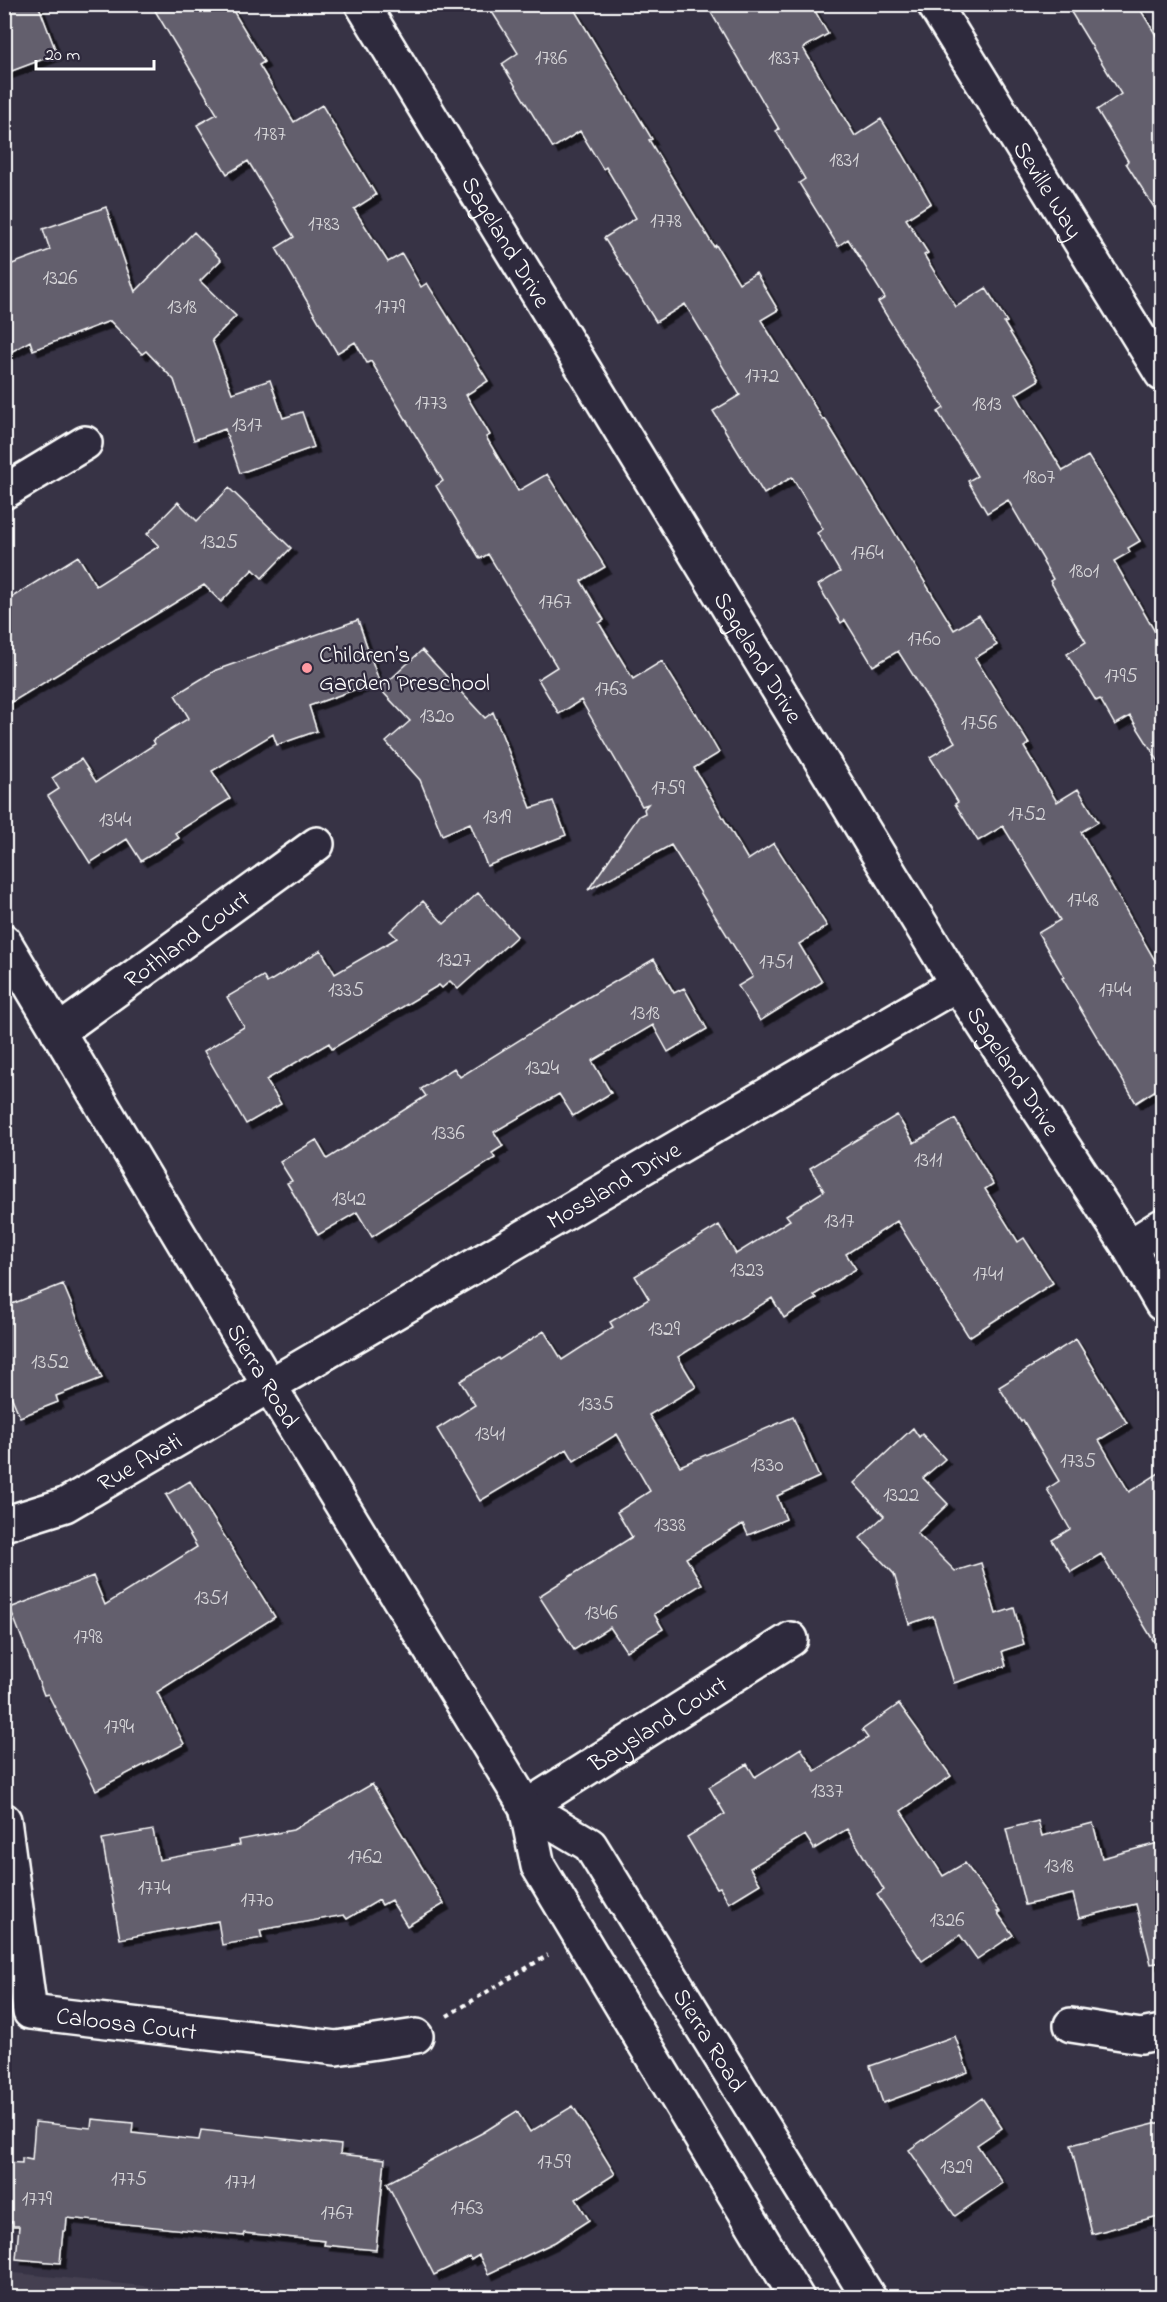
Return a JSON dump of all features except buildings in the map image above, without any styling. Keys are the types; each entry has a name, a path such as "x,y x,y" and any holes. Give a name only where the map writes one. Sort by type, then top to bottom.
{"street":[{"name":"Sageland Drive","path":"362,4 957,984 1129,1247 1162,1304"},
{"name":"Seville Way","path":"934,4 1162,374"},
{"path":"4,492 85,443"},
{"name":"Rothland Court","path":"58,1032 317,844"},
{"name":"Sierra Road","path":"4,941 526,1807 538,1866 797,2298"},
{"name":"Mossland Drive","path":"269,1384 957,984"},
{"path":"1129,1247 1162,1226"},
{"name":"Rue Avati","path":"4,1524 65,1505 269,1384"},
{"name":"Baysland Court","path":"526,1807 791,1639"},
{"name":"Sierra Road","path":"526,1807 590,1845 869,2298"},
{"name":"Caloosa Court","path":"4,1820 30,2012 336,2048 416,2036"},
{"path":"1071,2025 1142,2036 1162,2031"}],"path":[{"path":"416,2036 580,1936"}],"shaded area":[{"path":"5,2272 252,2297 5,2297"}],"place":[{"name":"Children’s Garden Preschool","path":"307,668"}]}
